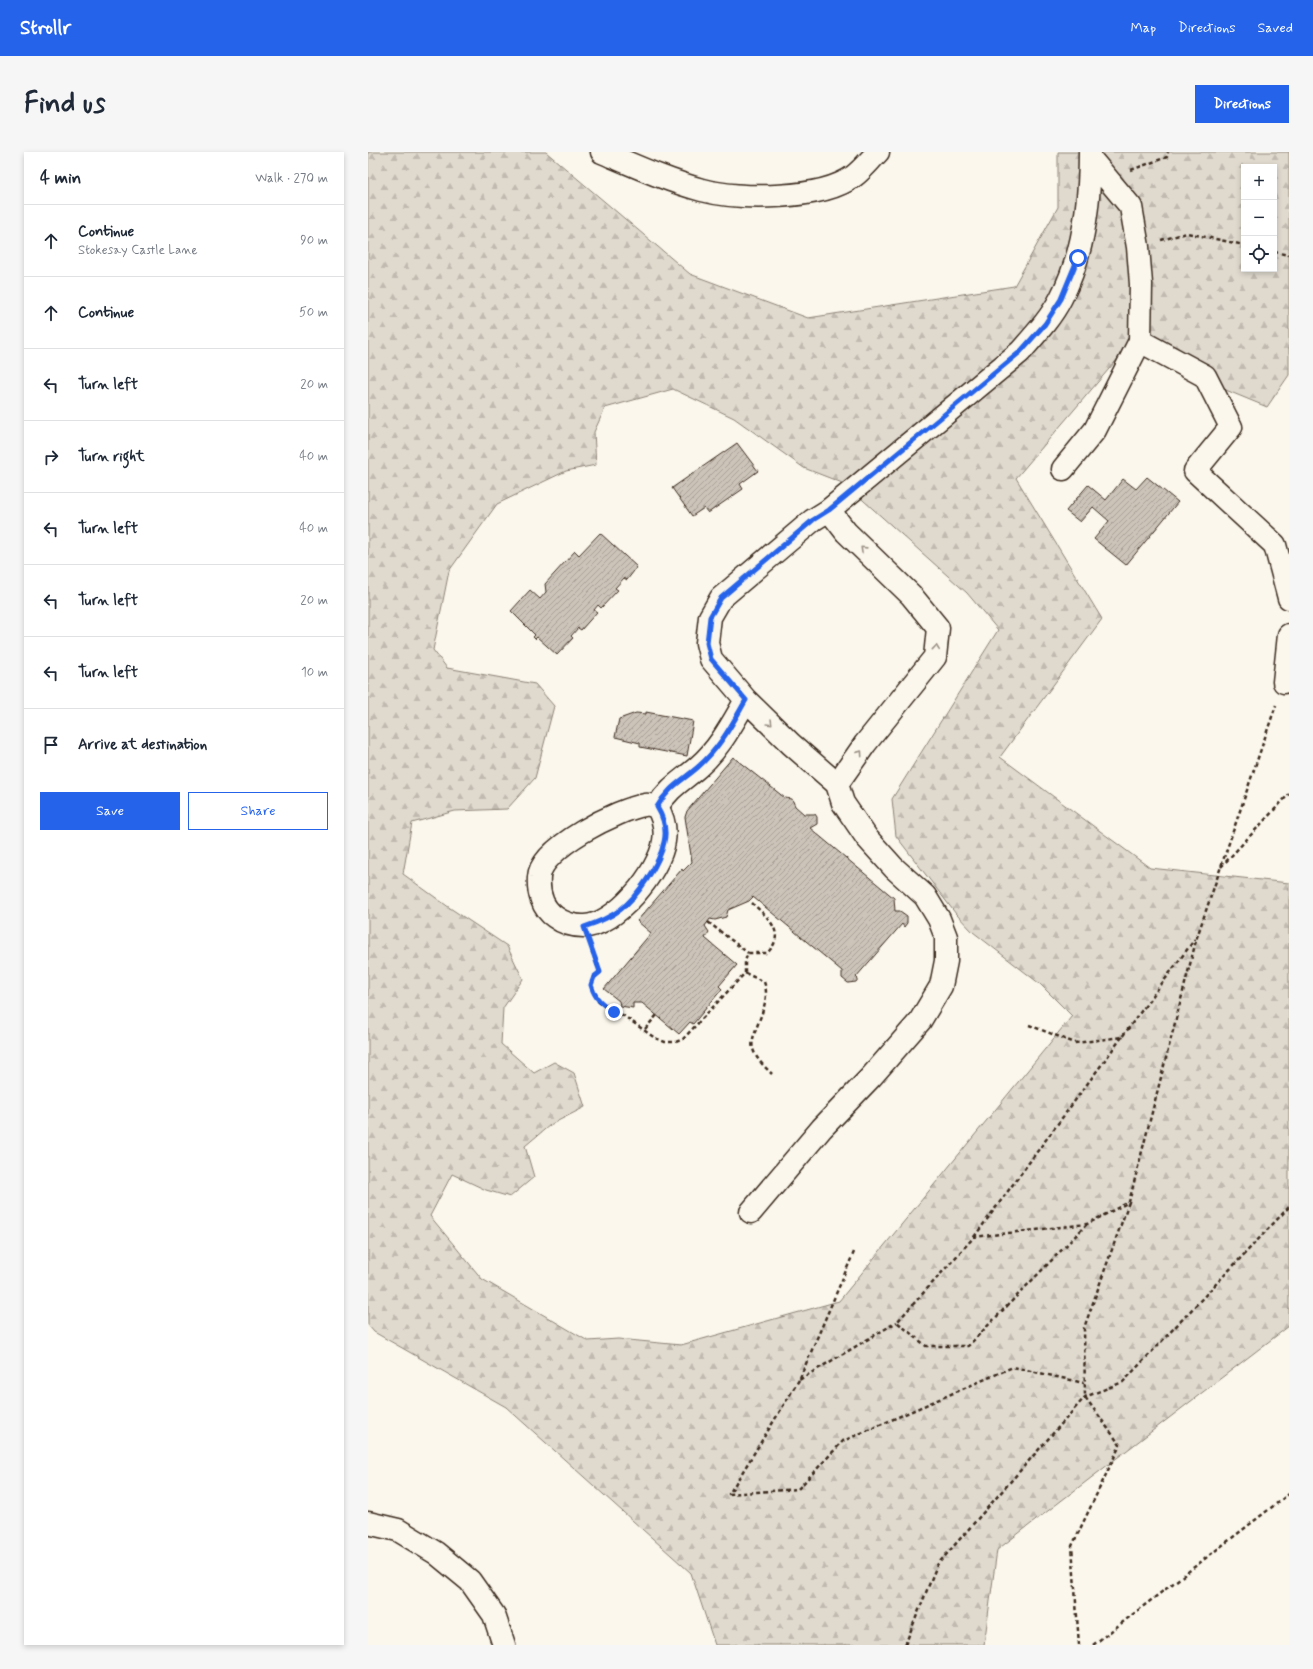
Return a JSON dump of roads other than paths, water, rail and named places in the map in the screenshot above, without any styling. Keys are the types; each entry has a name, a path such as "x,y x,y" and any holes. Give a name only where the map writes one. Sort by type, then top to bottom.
{"street":[{"path":"602,152 663,177 704,191 757,197 797,196 826,188 853,176 878,152"},
{"path":"1064,469 1096,430 1140,341 1141,284 1138,247 1131,207 1090,155"},
{"path":"750,1212 822,1128 871,1077 920,1021 941,986 946,962 946,937 939,919 925,896 894,868 867,838 843,803 837,784 791,744 746,700 711,659 707,643 710,617 721,598 742,578 813,520 829,510 1020,352 1045,324 1061,299 1078,258 1087,204 1090,155"},
{"path":"1140,341 1205,376 1231,427 1195,472 1275,545 1289,598"},
{"path":"829,510 846,532 911,595 938,628 935,657 865,744 837,784"},
{"path":"1284,682 1289,635"},
{"path":"657,807 664,794 698,767 722,742 746,700"},
{"path":"647,804 657,807 663,818 664,841 655,865 638,891 620,910 597,923 584,927 564,923 548,912 538,890 539,874 553,853 568,840 631,808 647,804"},
{"path":"368,1523 398,1530 436,1554 470,1581 494,1614 504,1645"}]}
